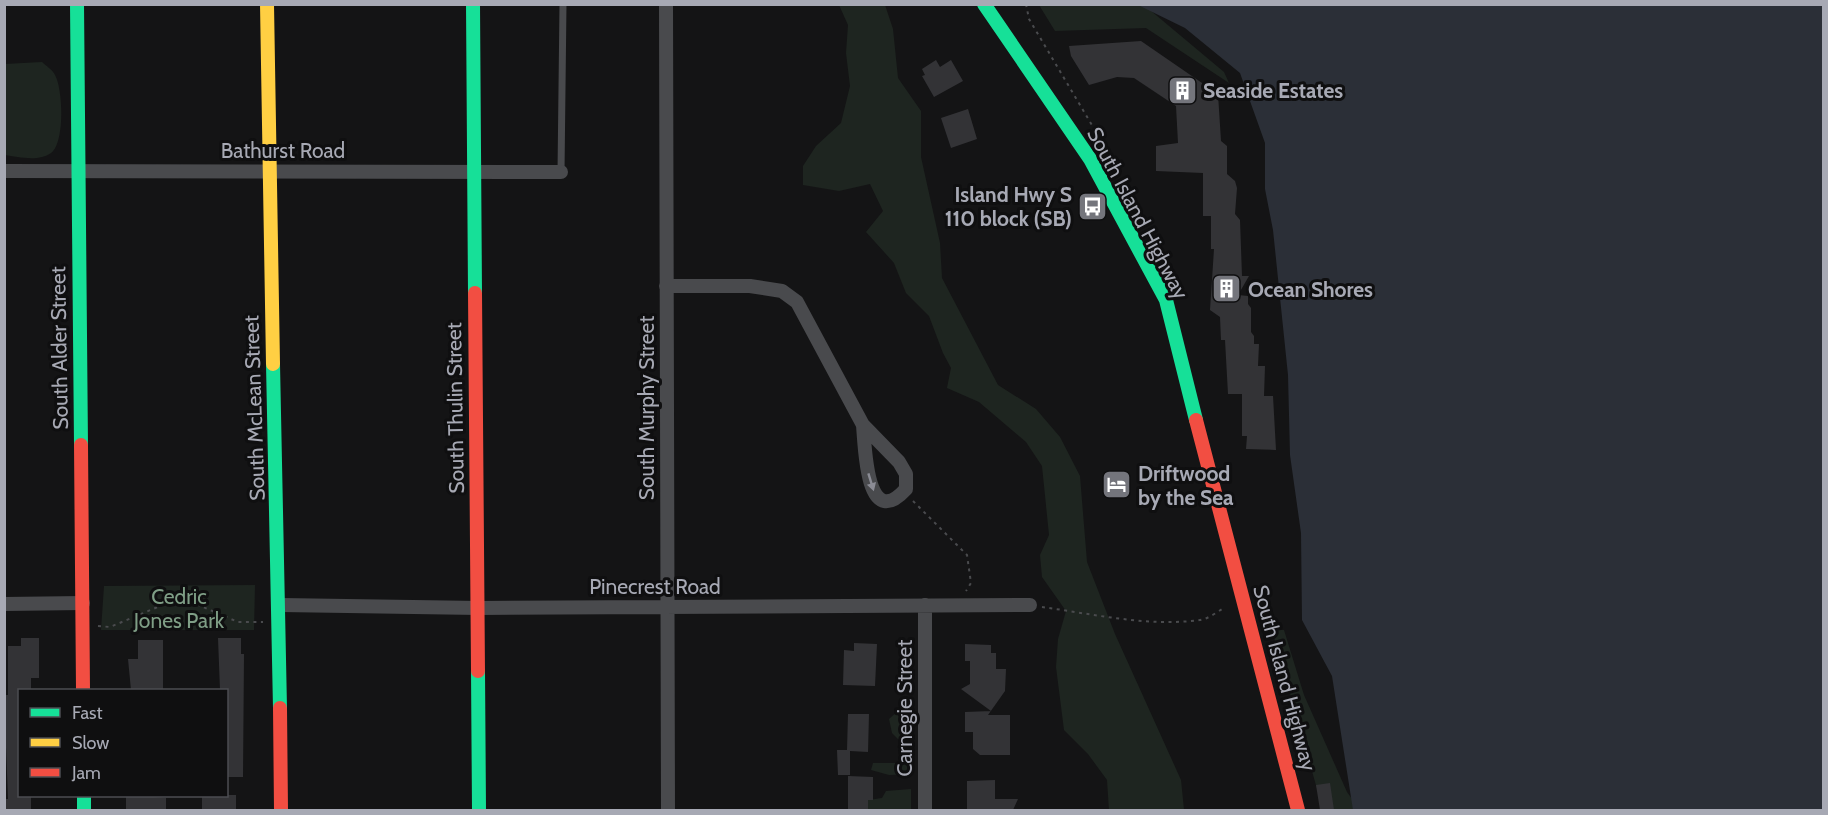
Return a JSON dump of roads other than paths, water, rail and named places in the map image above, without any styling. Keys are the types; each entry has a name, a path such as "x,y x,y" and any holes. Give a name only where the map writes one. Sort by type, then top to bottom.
{"street":[{"name":"South Alder Street","path":"77,4 83,689"},
{"name":"South McLean Street","path":"267,4 268,171 281,605 281,810"},
{"name":"South Thulin Street","path":"473,4 479,608 478,810"},
{"name":"South Murphy Street","path":"666,4 668,810"},
{"name":"South Island Highway","path":"984,4 1090,159 1166,300 1219,514 1298,810"},
{"name":"Bathurst Road","path":"4,171 561,172"},
{"path":"666,286 750,286 782,291 797,302 863,425 899,462 906,474 906,489 898,498 888,501 877,496 870,487 863,425"},
{"path":"4,603 83,603"},
{"name":"Pinecrest Road","path":"281,605 479,608 1030,605"},
{"name":"Carnegie Street","path":"925,605 925,810"}],"lane":[{"path":"561,172 563,4"}],"place":[{"name":"Seaside Estates","path":"1182,90"},
{"name":"Island Hwy S 110 block (SB)","path":"1093,206"},
{"name":"Ocean Shores","path":"1227,289"},
{"name":"Driftwood by the Sea","path":"1117,485"}],"park label":[{"name":"Cedric Jones Park","path":"179,608"}]}
